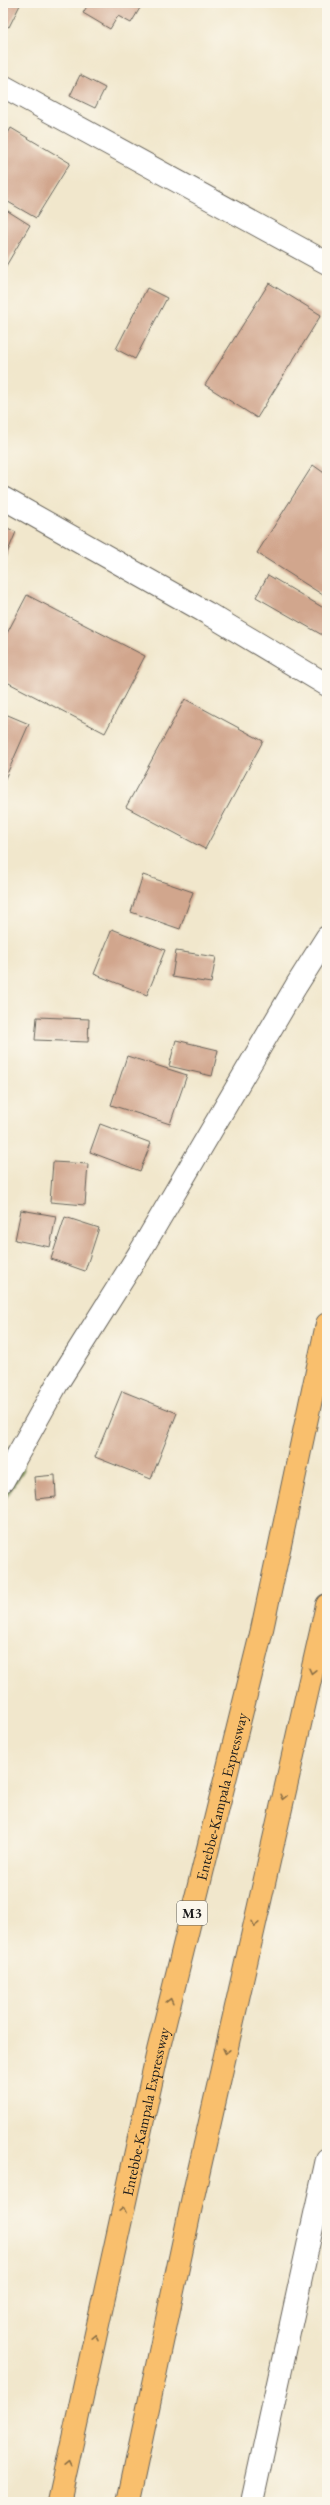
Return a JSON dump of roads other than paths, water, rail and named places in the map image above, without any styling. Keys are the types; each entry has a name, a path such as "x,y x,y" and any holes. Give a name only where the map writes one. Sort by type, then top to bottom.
{"highway":[{"name":"Entebbe-Kampala Expressway","path":"60,2502 158,2052 260,1634 327,1324"},
{"path":"128,2502 193,2197 327,1605"}],"street":[{"path":"3,86 327,263"},
{"path":"3,498 207,613 327,685"},
{"path":"3,1481 56,1384 140,1252 296,986 327,937"},
{"path":"252,2502 327,2159"}]}
